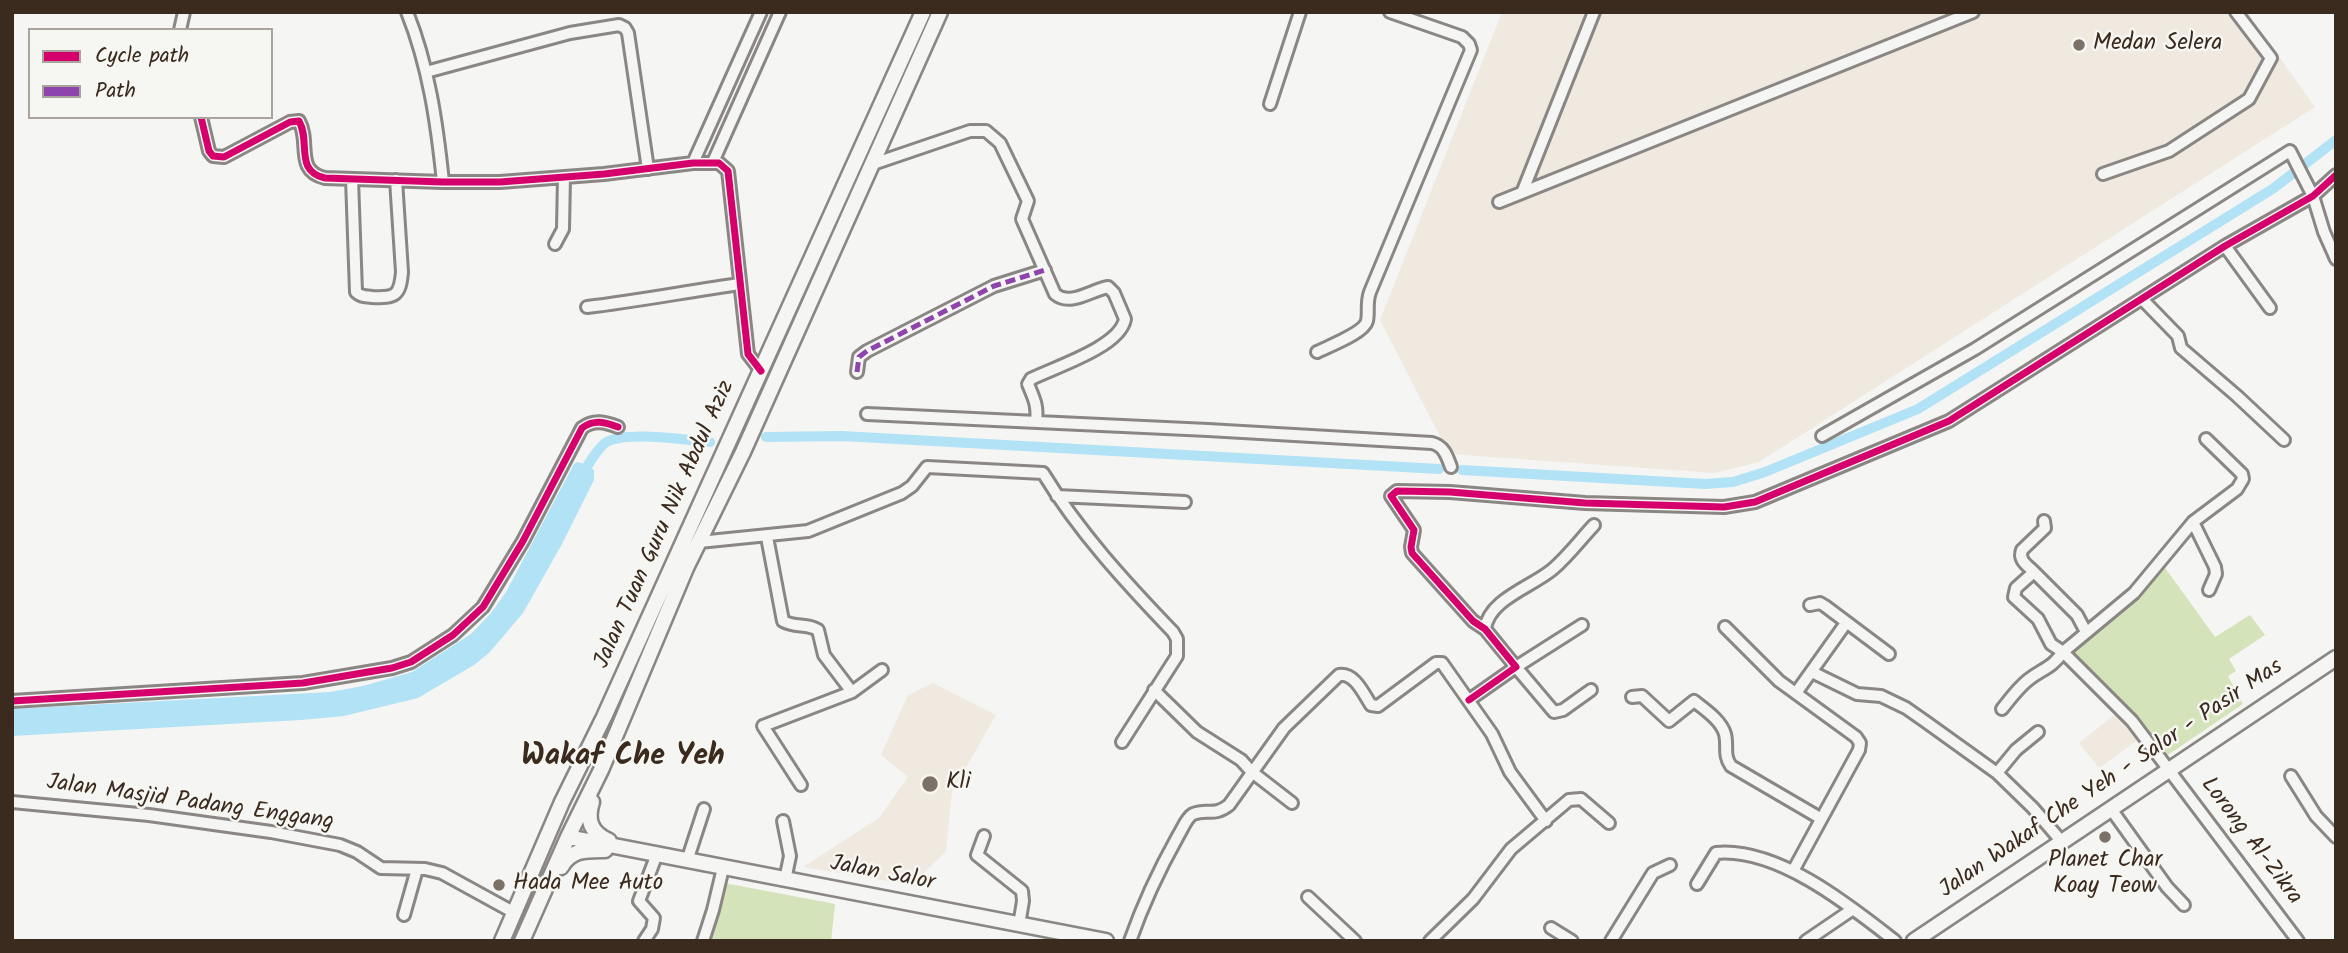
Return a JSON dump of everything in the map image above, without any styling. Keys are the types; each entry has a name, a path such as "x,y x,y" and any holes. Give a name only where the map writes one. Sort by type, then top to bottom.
{"main road":[{"name":"Jalan Tuan Guru Nik Abdul Aziz","path":"502,941 562,802 604,718 923,12"},
{"name":"Jalan Tuan Guru Nik Abdul Aziz","path":"522,941 601,770 699,542 743,452 940,12"},
{"name":"Jalan Wakaf Che Yeh - Salor - Pasir Mas","path":"1914,941 2336,658"},
{"path":"509,941 550,851 560,840 568,837 563,825 564,818 604,718"},
{"path":"601,770 589,810 590,825 601,837 624,847"},
{"name":"Jalan Salor","path":"568,837 1106,941"},
{"name":"Jalan Salor","path":"568,837 579,845 653,854"},
{"path":"533,916 569,856 585,850 605,850"}],"street":[{"path":"407,12 426,72 437,128 443,182"},
{"path":"693,163 761,12"},
{"path":"713,162 780,12"},
{"path":"1270,104 1300,12"},
{"path":"1317,352 1362,329 1367,322 1370,292 1471,50 1462,37 1390,12"},
{"path":"1522,193 1594,12"},
{"path":"1499,202 1973,12"},
{"path":"2104,174 2169,151 2249,99 2271,58 2236,12"},
{"path":"426,72 570,33 619,24 628,33 648,169"},
{"path":"201,119 209,152 219,158 290,122 299,121 309,171 325,177 500,182 693,163 719,163 728,170 748,354 761,372"},
{"path":"870,165 970,131 986,131 1000,143 1025,193 1027,204 1023,219 1055,294 1070,300 1108,287 1114,293 1125,319 1119,333 1098,349 1031,379 1028,384 1036,401 1035,422"},
{"path":"1822,436 1975,349 2290,151 2313,196 2336,259"},
{"path":"1591,690 1563,710 1555,712 1485,629 1473,621 1412,554 1414,530 1391,496 1397,491 1450,492 1585,503 1724,506 1755,502 1949,421 2225,247 2313,196 2336,174"},
{"path":"555,244 563,229 564,177"},
{"path":"352,179 356,292 362,296 389,297 401,286 402,272 396,180"},
{"path":"2225,247 2270,308"},
{"path":"857,372 859,357 867,351 994,286 1045,270"},
{"path":"587,307 740,284"},
{"path":"2142,299 2178,336 2181,348 2284,440"},
{"path":"867,414 1432,443 1439,445 1451,467"},
{"path":"12,701 303,683 355,676 411,662 453,635 483,607 523,541 582,428 596,422 618,428"},
{"path":"2002,709 2030,678 2054,665 2063,652 2134,593 2193,522 2237,489 2243,479 2242,474 2206,439"},
{"path":"699,542 808,531 902,493 912,486 927,467 1043,473 1057,496 1115,571 1177,639 1177,656 1122,742"},
{"path":"1057,496 1185,502"},
{"path":"2044,521 2045,528 2022,550 2020,558 2077,615 2086,632"},
{"path":"2193,522 2215,567 2216,574 2209,590"},
{"path":"1485,629 1488,615 1500,604 1554,569 1594,525"},
{"path":"767,537 783,621 790,625 814,627 818,630 824,655 852,692"},
{"name":"Lorong Al-Zikra","path":"2034,572 2016,588 2014,597 2038,619 2051,644 2063,652 2132,721 2298,941"},
{"path":"1810,605 1820,603 1889,654"},
{"path":"1796,693 1846,623"},
{"path":"1469,700 1583,625"},
{"path":"1725,627 1759,663 1856,737 1860,743 1859,750 1793,871"},
{"path":"1130,941 1153,881 1189,818 1201,812 1222,811 1229,805 1292,720 1339,675 1352,677 1371,705 1378,706 1439,662 1445,666 1492,734 1510,772 1546,821"},
{"path":"802,785 763,726 852,692 882,670"},
{"path":"1812,672 1857,694 1876,694 1906,708 1997,773 2033,808 2062,842"},
{"path":"1154,691 1197,732 1241,760 1292,803"},
{"path":"1632,697 1642,696 1669,721 1694,701 1723,729 1726,736 1726,759 1731,766 1820,818"},
{"path":"1997,773 2038,732"},
{"path":"2291,776 2316,816 2336,837"},
{"path":"1430,941 1473,899 1511,849 1569,800 1575,798 1587,803 1609,823"},
{"name":"Jalan Masjid Padang Enggang","path":"12,802 127,812 271,832 350,848 381,868 425,869 443,873 513,912"},
{"path":"2111,808 2167,887 2184,905"},
{"path":"687,860 704,810"},
{"path":"783,821 790,856 785,880"},
{"path":"984,836 977,855 1022,891 1019,925"},
{"path":"1698,884 1719,852 1761,857 1793,871 1853,909 1895,941"},
{"path":"644,941 652,929 654,918 639,901 653,854"},
{"path":"1611,941 1653,873 1670,865"},
{"path":"703,941 723,868"},
{"path":"404,915 417,870"},
{"path":"1308,897 1356,941"},
{"path":"1806,941 1853,909"},
{"path":"1551,928 1572,941"}],"shaded area":[{"path":"1502,12 2247,12 2315,107 1759,462 1714,473 1449,454 1380,320"},
{"name":"Kli","path":"933,683 996,715 952,792 946,851 911,885 803,867 879,818 908,777 881,755 908,695"},
{"path":"2118,712 2141,738 2099,768 2079,743"}],"green space":[{"path":"2163,565 2215,637 2250,615 2265,635 2229,659 2236,671 2228,676 2243,704 2162,759 2072,657 2072,652"},
{"path":"724,883 835,904 831,941 707,941"}],"water":[{"path":"577,462 594,470 594,480 523,613 489,653 474,665 418,698 344,716 12,736 12,709 330,692 412,672 471,634 491,613 506,592"}],"waterway":[{"path":"1462,470 1705,484 1733,482 1765,472 1918,409 2274,188 2336,140"},
{"path":"588,465 602,445 614,439 640,436 710,442"},
{"path":"766,437 842,436 1439,469"}],"marked path":[{"path":"857,372 859,357 867,351 994,286 1045,270"}],"cycle path":[{"path":"201,119 209,151 213,156 224,157 290,122 299,121 306,162 315,174 325,178 500,182 604,174 693,163 719,163 728,171 748,354 761,371"},
{"path":"1469,700 1516,667 1485,629 1473,621 1412,553 1414,530 1391,496 1397,491 1450,492 1585,503 1724,507 1755,502 1949,421 2225,246 2313,196 2336,175"},
{"path":"12,701 303,683 392,668 411,662 453,635 483,607 523,541 582,428 600,422 618,427"}],"place":[{"name":"Medan Selera","path":"2079,45"},
{"name":"Kli","path":"930,784"},
{"name":"Planet Char Koay Teow","path":"2105,837"},
{"name":"Hada Mee Auto","path":"499,885"}],"district":[{"name":"Wakaf Che Yeh","path":"623,759"}]}
